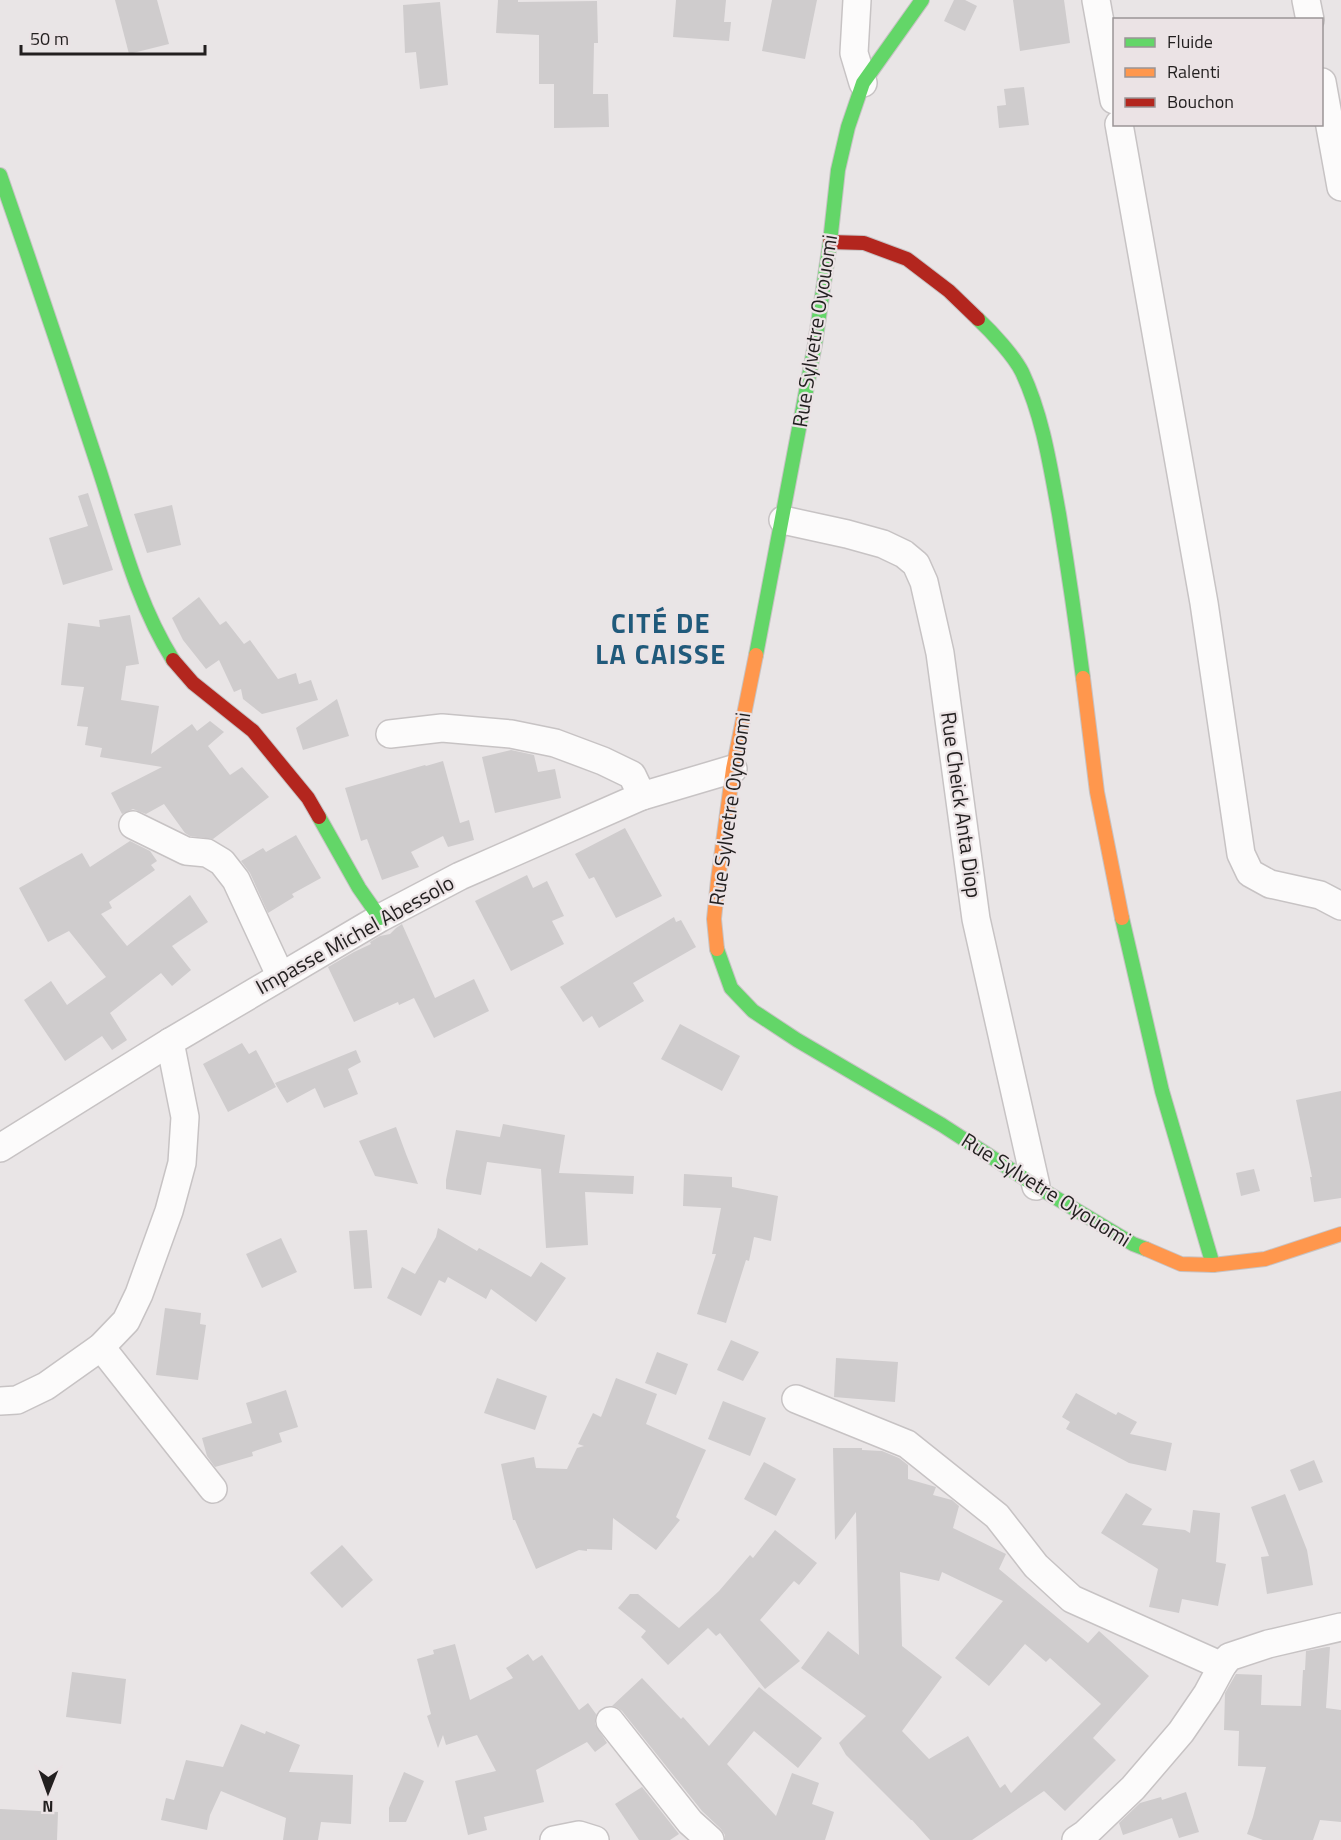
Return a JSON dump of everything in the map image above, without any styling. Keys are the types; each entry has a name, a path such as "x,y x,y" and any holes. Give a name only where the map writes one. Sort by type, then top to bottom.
{"street":[{"path":"857,0 854,53 863,83"},
{"name":"Rue Sylvetre Oyouomi","path":"922,0 863,83 848,127 838,170 814,355 733,769 714,919 718,954 730,988 753,1011 1133,1244 1181,1264 1213,1265 1265,1259 1341,1234"},
{"path":"1096,0 1113,94"},
{"path":"1306,0 1310,18"},
{"path":"1323,88 1341,188"},
{"path":"1119,126 1204,603 1241,854 1250,873 1270,884 1320,895 1341,906"},
{"path":"0,175 137,583 157,630 179,667 193,682 253,731 308,798 359,888 380,918"},
{"path":"830,242 864,243 907,259 949,291 990,330 1021,370 1041,420 1074,607 1097,792 1126,940 1162,1092 1213,1265"},
{"name":"Rue Cheick Anta Diop","path":"783,520 883,544 903,554 916,564 924,582 940,653 976,919 1036,1186"},
{"path":"390,734 442,728 511,734 555,743 632,775 642,796"},
{"name":"Impasse Michel Abessolo","path":"0,1148 280,975 460,876 642,796 733,769"},
{"path":"133,825 186,851 207,853 222,862 236,880 280,975"},
{"path":"0,1401 17,1400 46,1386 101,1347 126,1321 139,1294 170,1211 182,1163 185,1117 170,1042"},
{"path":"101,1347 213,1489"},
{"path":"796,1399 907,1444 997,1516 1036,1566 1072,1599 1222,1666"},
{"path":"1076,1840 1133,1788 1181,1732 1208,1694 1229,1657 1244,1651 1341,1627"},
{"path":"610,1721 690,1822 710,1840"},
{"path":"554,1840 579,1835 595,1840"}],"building":[{"path":"115,0 157,0 169,44 129,54"},
{"path":"498,0 597,1 598,43 594,43 593,94 608,94 609,127 554,128 554,84 539,84 539,35 496,33"},
{"path":"676,0 726,0 724,22 731,22 729,41 673,37"},
{"path":"772,0 817,0 805,59 762,51"},
{"path":"954,0 965,0 977,6 965,31 944,21"},
{"path":"1013,0 1064,0 1070,43 1020,51"},
{"path":"440,2 448,85 420,89 416,52 405,53 403,5"},
{"path":"1024,87 1029,125 999,128 997,106 1006,105 1004,89"},
{"path":"88,493 113,570 63,585 49,538 88,526 78,496"},
{"path":"172,505 181,545 147,553 134,514"},
{"path":"199,597 220,625 226,621 244,644 250,640 278,679 296,673 299,684 311,680 318,700 262,714 243,699 241,689 234,692 219,660 206,669 183,640 172,618"},
{"path":"130,615 139,664 126,666 121,700 159,706 151,754 192,724 197,731 210,721 224,732 208,746 230,775 242,767 269,797 213,839 190,836 185,833 164,804 146,814 133,809 122,814 111,793 162,767 100,757 102,748 85,745 88,727 77,726 84,687 61,685 68,623 100,627 99,620"},
{"path":"337,699 349,736 303,750 296,728"},
{"path":"511,750 534,755 538,772 555,769 561,798 495,813 482,757"},
{"path":"443,761 460,823 469,820 474,840 448,847 443,836 411,852 419,867 382,880 367,839 361,841 345,788"},
{"path":"625,828 662,896 616,918 594,877 589,879 575,854"},
{"path":"296,835 321,878 292,894 294,897 268,913 250,873 241,861 263,848 266,852"},
{"path":"130,841 150,851 157,861 151,865 155,870 109,902 112,908 101,914 127,946 190,895 208,922 172,946 191,970 172,986 161,973 110,1013 127,1040 112,1050 102,1036 65,1061 24,1000 51,981 67,1005 106,977 69,931 48,942 19,888 82,853 90,867"},
{"path":"527,875 533,888 547,881 564,916 552,921 564,944 511,971 475,901"},
{"path":"674,917 676,922 681,920 696,947 633,983 644,1001 599,1028 592,1016 583,1022 560,987"},
{"path":"402,924 435,998 474,979 489,1011 434,1038 414,998 399,1005 398,1002 354,1022 328,967 371,944 370,942 380,936 390,934"},
{"path":"680,1024 740,1056 722,1091 661,1059"},
{"path":"242,1043 249,1054 256,1050 276,1087 228,1112 203,1064"},
{"path":"356,1050 361,1062 348,1069 358,1094 324,1108 315,1088 287,1103 275,1083"},
{"path":"1341,1091 1341,1198 1314,1202 1310,1177 1312,1177 1296,1100"},
{"path":"503,1124 565,1135 559,1173 634,1176 633,1194 585,1192 588,1245 546,1248 541,1169 487,1162 481,1195 446,1189 456,1130 500,1137"},
{"path":"396,1127 418,1184 375,1176 359,1141"},
{"path":"1254,1169 1260,1191 1241,1196 1236,1173"},
{"path":"684,1174 732,1177 732,1187 778,1196 771,1241 754,1237 749,1261 746,1260 726,1323 697,1314 716,1254 712,1254 721,1208 683,1206"},
{"path":"438,1228 477,1251 479,1248 531,1277 541,1262 566,1278 536,1322 491,1289 486,1299 448,1277 445,1283 439,1280 421,1316 387,1298 402,1267 415,1274 436,1237"},
{"path":"367,1230 372,1288 354,1289 349,1231"},
{"path":"281,1238 297,1272 262,1288 246,1254"},
{"path":"165,1308 201,1313 200,1324 206,1325 198,1380 156,1375"},
{"path":"731,1340 759,1352 743,1381 717,1370"},
{"path":"657,1352 688,1364 676,1395 645,1383"},
{"path":"836,1358 898,1362 895,1402 834,1397"},
{"path":"497,1378 547,1396 535,1430 484,1413"},
{"path":"616,1378 657,1394 646,1424 706,1450 676,1517 680,1520 656,1550 613,1518 612,1550 579,1550 536,1569 515,1520 513,1520 501,1464 534,1457 536,1468 567,1469 577,1448 584,1446 578,1444 593,1413 601,1417"},
{"path":"286,1390 298,1427 279,1433 282,1442 252,1452 253,1456 215,1467 207,1456 202,1438 252,1423 246,1403"},
{"path":"1076,1393 1116,1415 1118,1412 1137,1422 1130,1434 1172,1443 1166,1471 1129,1463 1066,1429 1070,1422 1062,1417"},
{"path":"723,1401 766,1418 750,1456 708,1439"},
{"path":"833,1448 882,1451 899,1458 908,1465 908,1479 936,1487 933,1495 952,1500 959,1506 953,1528 1006,1554 999,1569 1088,1643 1099,1631 1149,1676 1093,1738 1116,1760 1065,1811 1044,1791 972,1840 930,1840 846,1755 839,1743 866,1716 801,1668 828,1631 859,1655 856,1512 835,1540","holes":["900,1572 939,1581 942,1572 1003,1601 955,1658 989,1686 1025,1644 1046,1662 1050,1658 1101,1704 1011,1793 1005,1784 1000,1788 968,1736 929,1759 902,1731 942,1677 902,1646"]},
{"path":"1314,1460 1323,1482 1299,1491 1290,1470"},
{"path":"764,1462 796,1479 776,1516 744,1499"},
{"path":"1126,1493 1152,1509 1142,1525 1185,1530 1190,1533 1193,1510 1220,1513 1216,1562 1226,1564 1218,1606 1182,1599 1179,1613 1149,1607 1158,1569 1101,1533"},
{"path":"1285,1494 1307,1550 1313,1585 1267,1594 1261,1557 1269,1556 1251,1507"},
{"path":"775,1530 817,1563 799,1585 794,1581 760,1620 800,1661 765,1689 720,1633 716,1636 708,1628 668,1665 641,1637 646,1631 618,1608 630,1594 638,1594 679,1628 719,1591 750,1555 753,1558"},
{"path":"342,1545 373,1580 342,1608 310,1573"},
{"path":"455,1644 470,1700 513,1678 506,1668 528,1654 533,1661 542,1655 579,1710 588,1703 596,1714 595,1724 607,1743 595,1752 587,1742 536,1770 544,1802 484,1817 487,1830 468,1835 455,1781 496,1771 477,1735 446,1745 443,1735 438,1748 427,1716 431,1714 417,1659 434,1654 433,1650"},
{"path":"1330,1647 1326,1708 1341,1710 1341,1822 1320,1820 1313,1840 1263,1840 1247,1834 1266,1767 1238,1766 1239,1731 1224,1730 1225,1693 1236,1674 1262,1675 1261,1705 1301,1706 1306,1651"},
{"path":"72,1672 126,1679 121,1724 66,1717"},
{"path":"642,1678 681,1719 683,1717 709,1746 759,1687 822,1738 798,1768 754,1731 727,1764 776,1816 792,1773 819,1783 812,1804 834,1812 825,1840 725,1840 721,1829 702,1811 622,1711 612,1706"},
{"path":"241,1724 300,1745 289,1772 353,1775 351,1824 321,1822 318,1840 283,1840 286,1818 221,1791 210,1815 207,1830 161,1820 166,1798 174,1800 186,1760 223,1767"},
{"path":"404,1772 424,1781 406,1822 389,1822 389,1808"},
{"path":"642,1787 679,1834 670,1840 639,1840 615,1804"},
{"path":"1186,1792 1199,1832 1179,1838 1172,1818 1123,1835 1119,1823 1140,1803 1161,1797 1162,1800"},
{"path":"0,1809 58,1812 57,1840 0,1840"}],"traffic: fast":[{"path":"756,655 815,344 838,170 848,127 863,83 922,0"},
{"path":"0,175 75,395 130,567 149,615 173,660"},
{"path":"978,319 1002,344 1022,372 1041,424 1059,514 1083,678"},
{"path":"319,817 359,888 380,918"},
{"path":"1122,918 1162,1091 1213,1265"},
{"path":"717,949 731,988 753,1011 797,1040 942,1125 1036,1186 1133,1244 1146,1249"}],"traffic: slow":[{"path":"717,949 714,919 718,880 733,769 756,655"},
{"path":"1083,678 1097,792 1122,918"},
{"path":"1146,1249 1181,1264 1213,1265 1265,1259 1341,1234"}],"traffic: jam":[{"path":"830,242 864,243 907,259 949,291 978,319"},
{"path":"173,660 193,683 253,731 308,798 319,817"}],"district":[{"name":"CITÉ DE LA CAISSE","path":"661,640"}]}
